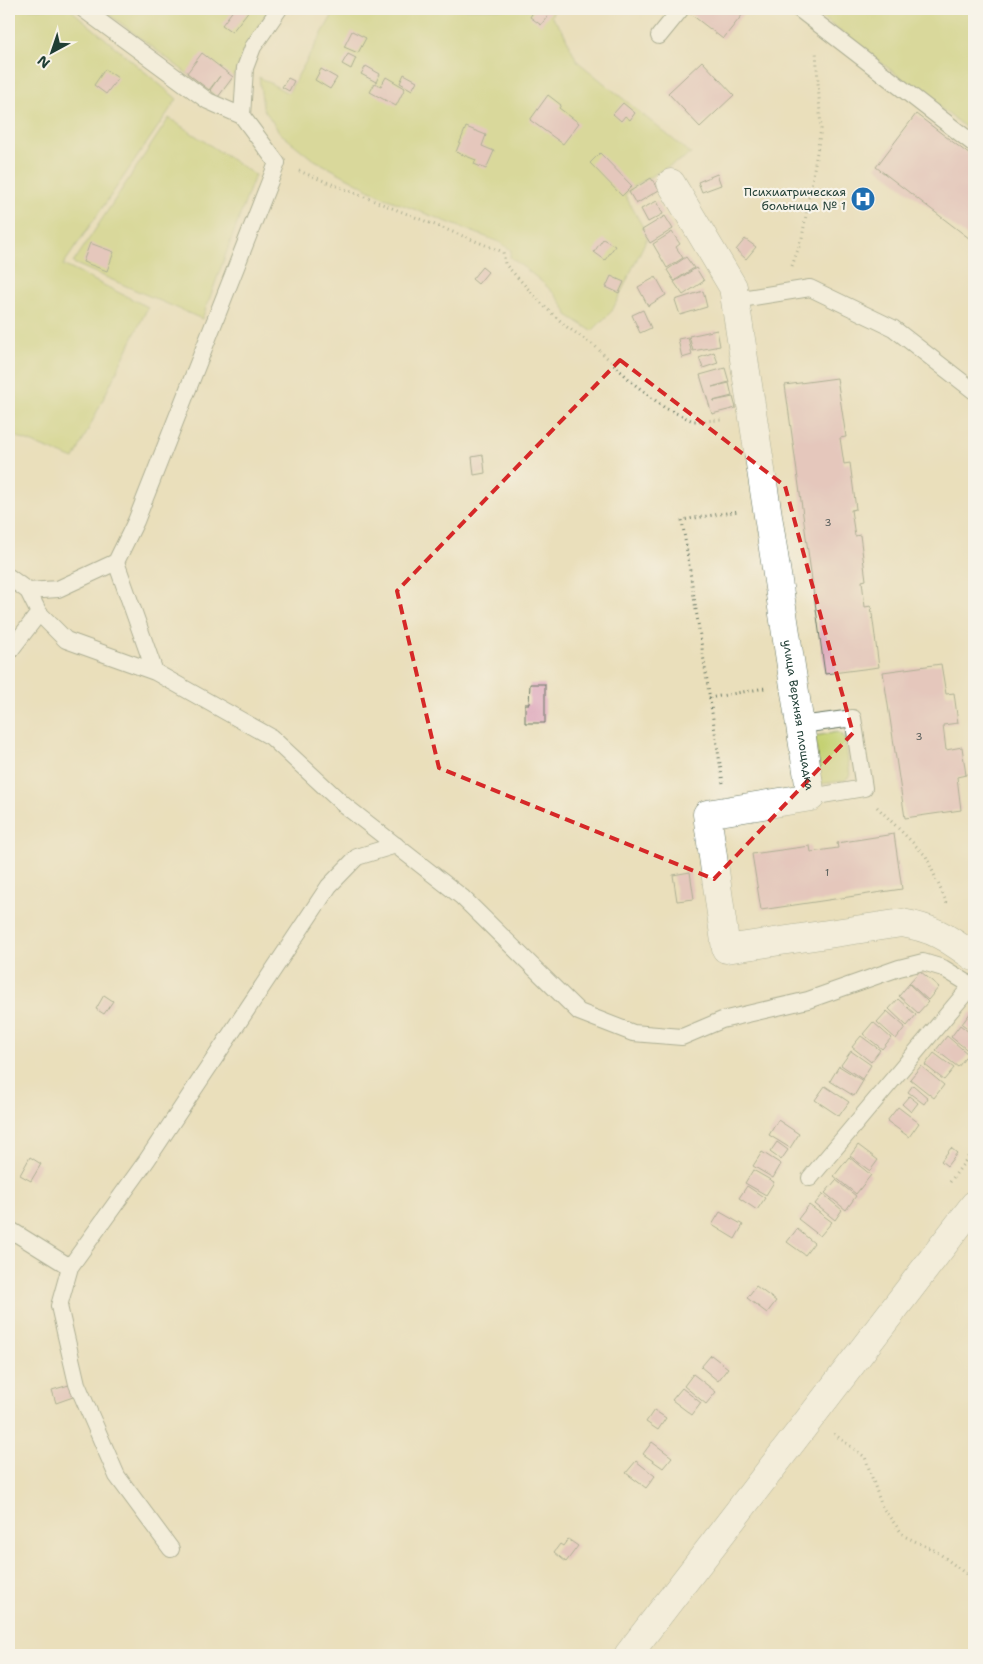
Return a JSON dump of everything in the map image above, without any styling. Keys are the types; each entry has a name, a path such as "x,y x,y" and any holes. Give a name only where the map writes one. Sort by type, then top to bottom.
{"street":[{"name":"улица Верхняя площадка","path":"670,183 733,287 812,797 707,814 726,949 902,923 925,927 941,933 974,957"},
{"path":"628,1655 974,1205"}],"lane":[{"path":"28,591 58,589 116,562 136,521 278,163 242,116 208,101 83,9"},
{"path":"242,116 245,68 253,47 279,9"},
{"path":"659,36 681,9"},
{"path":"804,13 974,144"},
{"path":"735,300 810,288 893,328 974,390"},
{"path":"116,562 155,672"},
{"path":"9,577 28,591 39,613 66,640 155,672 271,737 344,805 462,897 579,1012 633,1033 682,1037 722,1020 808,1000 899,968 923,962 943,968 973,986 810,1178"},
{"path":"9,652 39,613"},
{"path":"801,725 853,718 864,788 812,797"},
{"path":"171,1549 117,1476 77,1384 59,1306 70,1267 147,1160 329,886 357,857 396,844"},
{"path":"9,1229 70,1267"}],"path":[{"path":"783,293 802,238 821,129 815,44 804,13"},
{"path":"278,163 503,252 505,264 546,308 567,327 595,346 634,384 665,408 693,420 754,420"},
{"path":"728,811 682,520 768,506"},
{"path":"709,698 794,683"},
{"path":"864,788 865,796 926,856 950,911"},
{"path":"950,1182 974,1149"},
{"path":"811,1417 865,1457 882,1507 904,1536 936,1551 974,1580"}],"highlighted area":[{"path":"620,360 785,486 853,733 714,879 439,768 397,591"}],"green space":[{"path":"9,9 70,9 177,99 63,265 148,307 74,459 9,434"},
{"path":"102,9 269,9 233,77 218,97"},
{"path":"336,9 555,9 551,16 563,31 577,61 691,154 634,186 625,195 648,236 612,311 592,331 567,315 564,307 551,291 510,257 511,250 499,242 385,198 311,158 280,133 263,108 259,77 288,93"},
{"path":"811,9 974,10 974,134"},
{"path":"169,118 255,175 202,319 73,263"},
{"path":"837,732 842,734 845,739 850,776 844,781 821,784 815,736"}],"building":[{"path":"234,9 250,9 232,32 222,25"},
{"path":"535,9 553,9 541,25 530,17"},
{"path":"690,9 737,9 743,14 723,39 688,12"},
{"path":"352,31 366,38 358,53 344,47"},
{"path":"202,53 233,77 218,97 210,90 220,76 209,90 187,73"},
{"path":"348,54 356,58 351,69 342,64"},
{"path":"702,61 734,95 700,127 668,93"},
{"path":"366,66 380,74 376,82 361,74"},
{"path":"105,69 118,78 106,94 94,85"},
{"path":"321,69 337,78 330,89 315,80"},
{"path":"404,74 417,81 412,90 400,83"},
{"path":"386,77 405,88 396,106 370,92 375,83 381,86"},
{"path":"288,78 294,81 289,91 282,87"},
{"path":"548,95 561,105 559,108 579,123 563,144 530,120"},
{"path":"623,103 635,113 630,120 625,116 621,121 613,114"},
{"path":"916,114 974,158 974,242 876,167"},
{"path":"466,127 486,135 482,146 494,151 486,169 474,164 476,160 456,152"},
{"path":"600,153 632,186 622,196 590,163"},
{"path":"717,174 721,185 702,192 698,182"},
{"path":"651,178 659,190 636,204 629,192"},
{"path":"657,201 663,214 648,222 641,209"},
{"path":"665,216 673,229 650,243 642,230"},
{"path":"672,232 680,244 676,247 683,258 667,268 653,244"},
{"path":"603,239 615,246 605,260 594,252"},
{"path":"745,239 756,247 746,259 736,250"},
{"path":"90,243 114,252 107,271 83,262"},
{"path":"686,257 694,268 674,281 667,270"},
{"path":"482,267 488,272 478,284 472,279"},
{"path":"696,268 704,281 683,295 674,282"},
{"path":"611,276 624,282 619,293 606,287"},
{"path":"656,277 666,295 648,306 638,287"},
{"path":"703,291 707,307 680,315 675,300"},
{"path":"643,310 651,328 640,333 632,315"},
{"path":"717,330 720,346 693,351 689,336"},
{"path":"688,337 692,355 682,358 678,339"},
{"path":"714,352 718,363 703,368 699,358"},
{"path":"725,368 729,382 712,387 729,383 732,396 713,401 733,397 736,408 712,414 700,375"},
{"path":"837,378 846,437 840,438 844,464 850,463 856,509 851,510 855,536 860,535 866,580 862,581 865,607 871,606 879,667 825,674 785,385"},
{"path":"483,455 485,473 474,475 472,457"},
{"path":"941,664 946,694 954,693 958,723 943,725 946,750 962,747 966,775 957,777 961,810 905,818 883,672"},
{"path":"530,684 545,684 545,723 525,723 525,704 529,704"},
{"path":"894,834 902,889 761,910 752,854 810,846 811,852 838,848 837,843"},
{"path":"690,872 694,899 677,901 673,875"},
{"path":"920,971 939,987 928,1000 909,983"},
{"path":"909,984 928,1002 918,1013 899,996"},
{"path":"104,995 113,1001 104,1014 96,1009"},
{"path":"898,999 916,1015 907,1026 889,1009"},
{"path":"887,1011 905,1027 896,1039 877,1022"},
{"path":"971,1012 974,1014 974,1033 962,1024"},
{"path":"873,1022 891,1038 882,1049 863,1034"},
{"path":"960,1025 974,1036 974,1046 970,1052 951,1037"},
{"path":"861,1036 880,1050 871,1062 852,1047"},
{"path":"947,1036 968,1054 958,1067 936,1050"},
{"path":"851,1051 871,1065 862,1079 841,1065"},
{"path":"934,1053 954,1068 944,1080 925,1065"},
{"path":"839,1066 863,1081 854,1096 830,1081"},
{"path":"921,1066 944,1085 934,1098 910,1079"},
{"path":"913,1085 928,1098 924,1104 908,1092"},
{"path":"825,1086 849,1102 839,1116 815,1100"},
{"path":"909,1096 918,1103 911,1112 902,1104"},
{"path":"898,1107 919,1123 909,1137 887,1121"},
{"path":"778,1120 799,1134 790,1148 769,1135"},
{"path":"777,1142 788,1150 781,1160 770,1152"},
{"path":"858,1145 878,1160 870,1171 850,1156"},
{"path":"951,1148 957,1153 947,1166 941,1161"},
{"path":"762,1152 781,1164 773,1178 753,1166"},
{"path":"30,1157 41,1164 31,1181 20,1175"},
{"path":"849,1157 871,1175 856,1194 834,1176"},
{"path":"753,1170 774,1182 766,1195 745,1183"},
{"path":"836,1180 856,1196 846,1210 825,1193"},
{"path":"747,1186 765,1198 757,1210 739,1198"},
{"path":"823,1194 842,1210 835,1220 815,1204"},
{"path":"809,1205 832,1222 820,1236 798,1219"},
{"path":"720,1212 743,1225 735,1239 712,1225"},
{"path":"797,1229 814,1243 805,1255 787,1242"},
{"path":"756,1286 776,1301 767,1313 747,1298"},
{"path":"711,1355 728,1368 718,1381 701,1367"},
{"path":"693,1374 716,1392 706,1404 684,1386"},
{"path":"69,1385 73,1397 56,1403 52,1390"},
{"path":"682,1388 701,1403 692,1415 672,1400"},
{"path":"654,1410 666,1418 658,1430 646,1422"},
{"path":"652,1442 672,1457 663,1468 643,1454"},
{"path":"636,1461 655,1476 646,1488 626,1473"},
{"path":"568,1539 578,1546 566,1562 554,1552 560,1544 563,1546"}],"place":[{"name":"Психиатрическая больница № 1","path":"863,199"}]}
